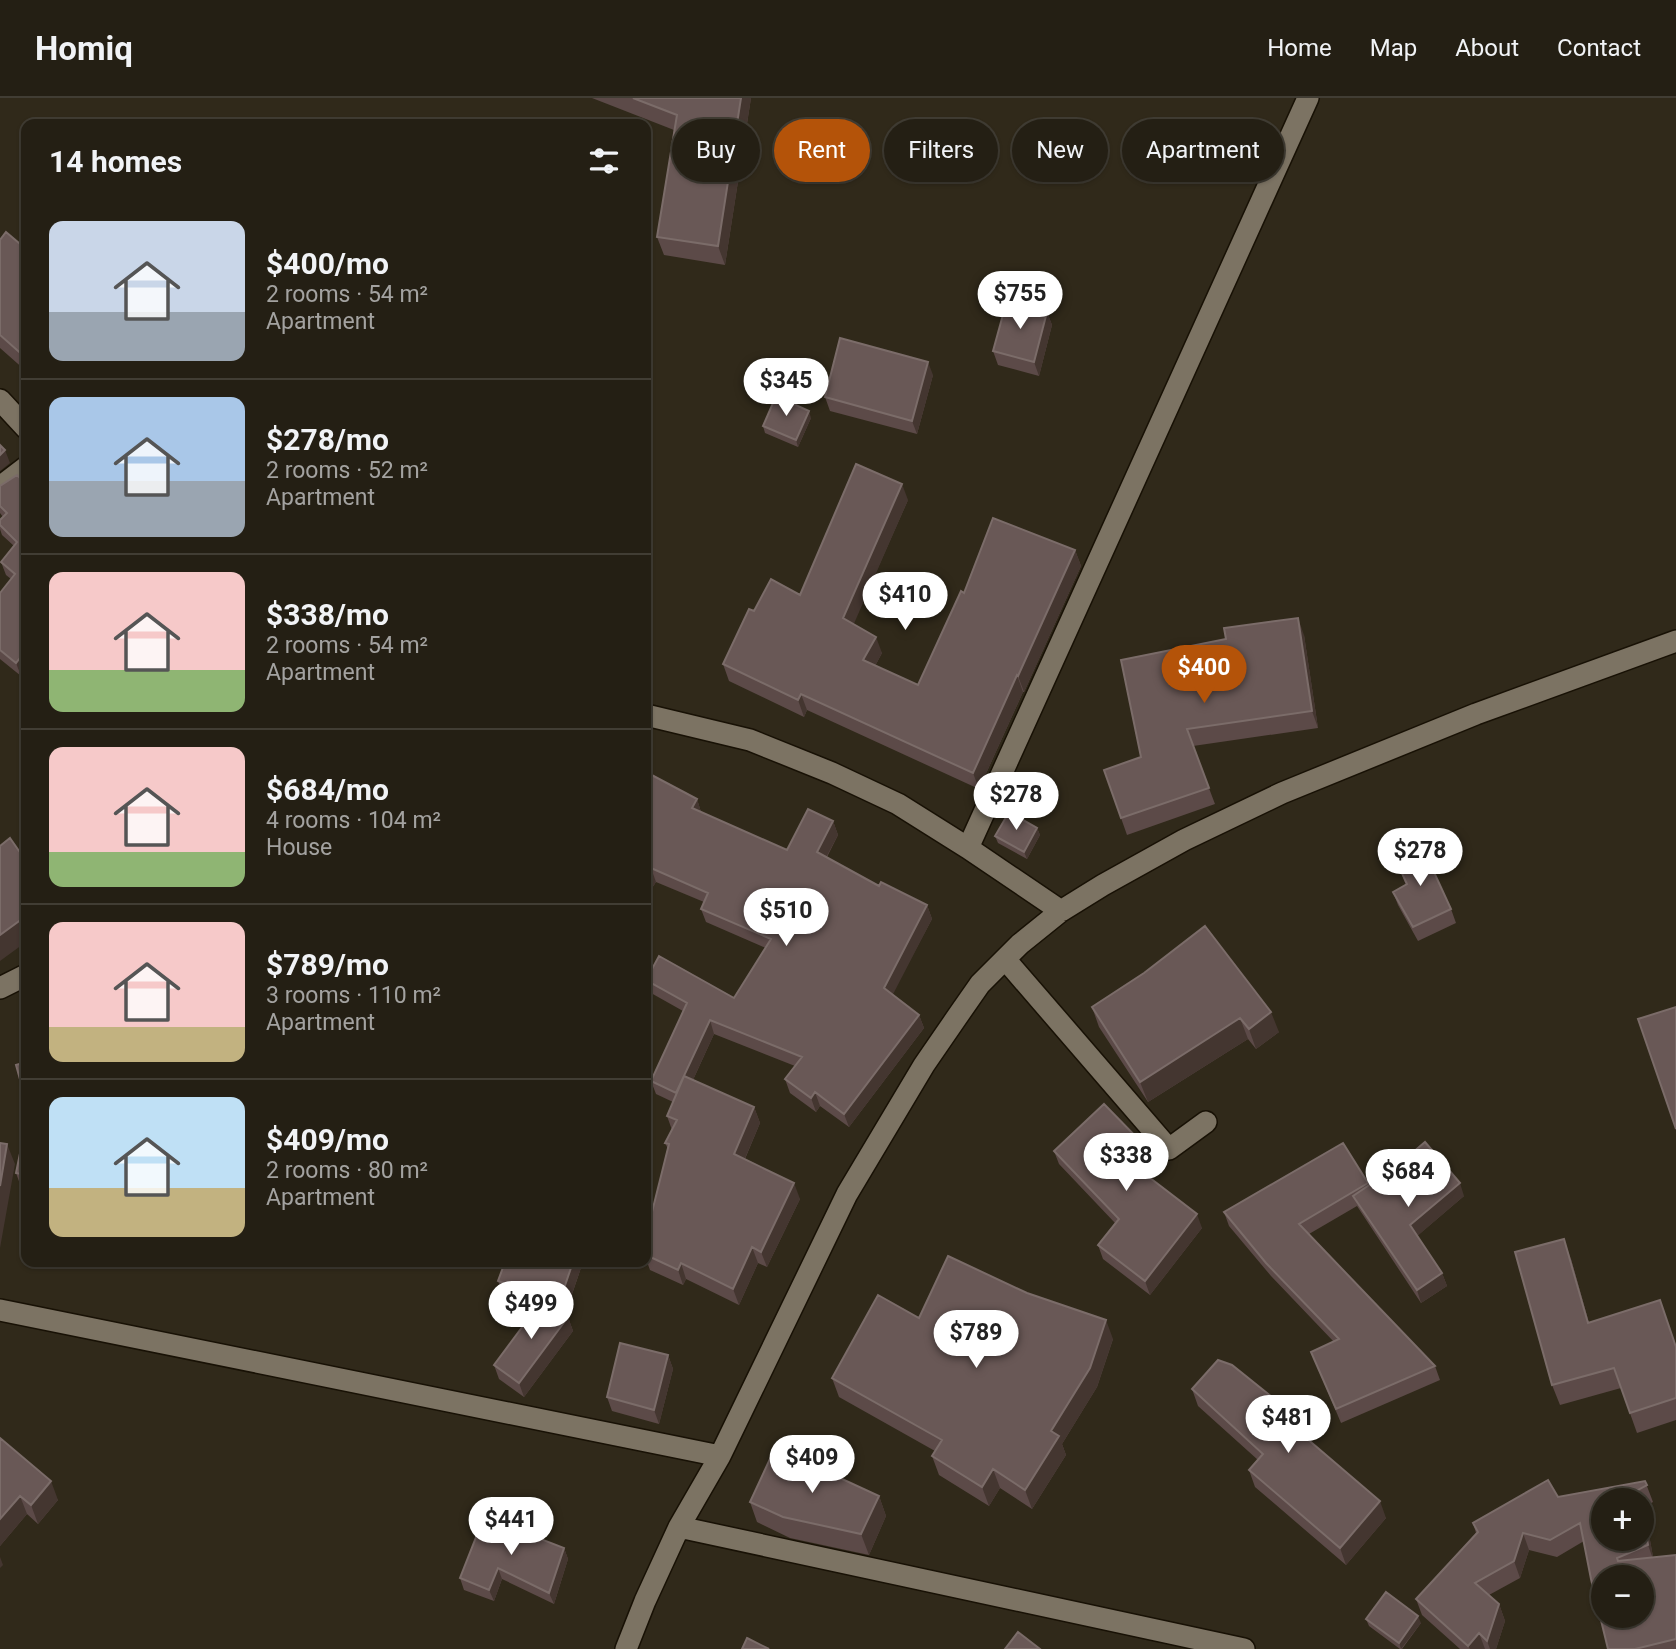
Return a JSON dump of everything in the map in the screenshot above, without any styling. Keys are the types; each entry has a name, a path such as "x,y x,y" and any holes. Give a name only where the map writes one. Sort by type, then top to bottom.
{"street":[{"path":"968,848 1308,98"},
{"path":"0,400 21,423"},
{"path":"0,488 21,471"},
{"path":"626,1649 680,1527 720,1456 847,1194 931,1055 980,984 1020,944 1061,911 1103,885 1184,840 1282,793 1476,714 1676,641"},
{"path":"651,716 750,740 832,773 898,804 1061,911"},
{"path":"1005,960 1169,1149 1206,1122"},
{"path":"0,988 21,978"},
{"path":"0,1310 720,1456"},
{"path":"680,1527 1244,1649"}],"building":[{"path":"633,98 741,98 738,119 676,119 677,115"},
{"path":"672,146 672,182 728,182 718,246 657,237"},
{"path":"6,232 21,245 21,354 0,335 0,240"},
{"path":"1007,300 1047,312 1034,362 993,351"},
{"path":"840,338 928,362 912,421 825,397"},
{"path":"776,396 809,411 796,440 763,426"},
{"path":"856,464 902,484 843,618 876,637 863,660 918,685 961,591 964,593 993,518 1075,550 973,773 801,694 798,700 723,664 749,609 754,611 771,579 800,595"},
{"path":"17,475 21,479 21,656 16,663 0,650 0,593 15,574 1,562 17,542 0,525 0,520 7,513 0,506 0,486"},
{"path":"1298,618 1312,711 1187,729 1209,788 1121,818 1104,770 1141,757 1121,660 1226,639 1224,628"},
{"path":"651,775 697,799 692,808 787,850 808,809 833,821 817,852 879,886 881,882 927,905 884,988 919,1015 844,1114 815,1092 811,1098 785,1079 802,1057 710,1020 676,1093 651,1081 687,1003 651,983 651,971 659,956 734,998 771,939 701,909 708,893 651,868"},
{"path":"1009,812 1037,828 1024,852 995,836"},
{"path":"10,838 21,854 21,920 0,935 0,846"},
{"path":"1421,844 1451,909 1413,927 1393,892 1407,884 1394,856"},
{"path":"1205,926 1271,1012 1249,1029 1240,1018 1140,1082 1092,1007 1144,973"},
{"path":"1676,1007 1676,1129 1638,1019"},
{"path":"21,1064 21,1083 16,1065"},
{"path":"684,1076 754,1107 734,1154 794,1183 761,1252 752,1247 733,1289 681,1263 678,1270 651,1257 651,1216 669,1144 665,1143 677,1120 667,1116"},
{"path":"1104,1104 1145,1146 1128,1161 1197,1214 1145,1281 1098,1245 1119,1219 1054,1151"},
{"path":"1425,1142 1460,1183 1410,1225 1442,1273 1417,1290 1353,1196 1396,1167"},
{"path":"0,1143 7,1144 0,1186"},
{"path":"1343,1143 1368,1183 1299,1224 1435,1366 1336,1409 1311,1352 1339,1339 1266,1263 1224,1212"},
{"path":"21,1148 21,1174 16,1173"},
{"path":"1564,1239 1588,1323 1660,1300 1676,1347 1676,1398 1630,1413 1614,1368 1552,1385 1515,1252"},
{"path":"948,1256 1027,1293 1106,1320 1090,1368 1051,1431 1059,1436 1025,1490 993,1469 982,1487 932,1456 942,1440 832,1378 878,1295 919,1318"},
{"path":"503,1267 571,1267 559,1303 498,1281"},
{"path":"543,1299 568,1317 519,1383 494,1365"},
{"path":"620,1343 668,1355 654,1410 607,1397"},
{"path":"1218,1360 1232,1365 1302,1421 1291,1425 1380,1501 1340,1548 1249,1470 1263,1454 1192,1389"},
{"path":"0,1438 51,1481 31,1505 20,1496 0,1519"},
{"path":"775,1448 879,1496 861,1534 783,1517 750,1502"},
{"path":"1548,1480 1558,1497 1591,1491 1591,1551 1634,1551 1617,1558 1618,1561 1676,1555 1676,1639 1635,1649 1608,1649 1603,1628 1654,1628 1654,1565 1591,1565 1591,1579 1580,1523 1550,1540 1523,1533 1514,1561 1475,1583 1499,1604 1487,1641 1479,1633 1468,1646 1416,1599 1478,1532 1473,1523"},
{"path":"1645,1481 1647,1485 1642,1488 1607,1488"},
{"path":"484,1517 564,1548 549,1593 498,1568 489,1590 460,1578"},
{"path":"1386,1592 1418,1616 1399,1643 1366,1619"},
{"path":"1018,1632 1040,1649 1005,1649"},
{"path":"747,1638 769,1649 742,1649"}]}
